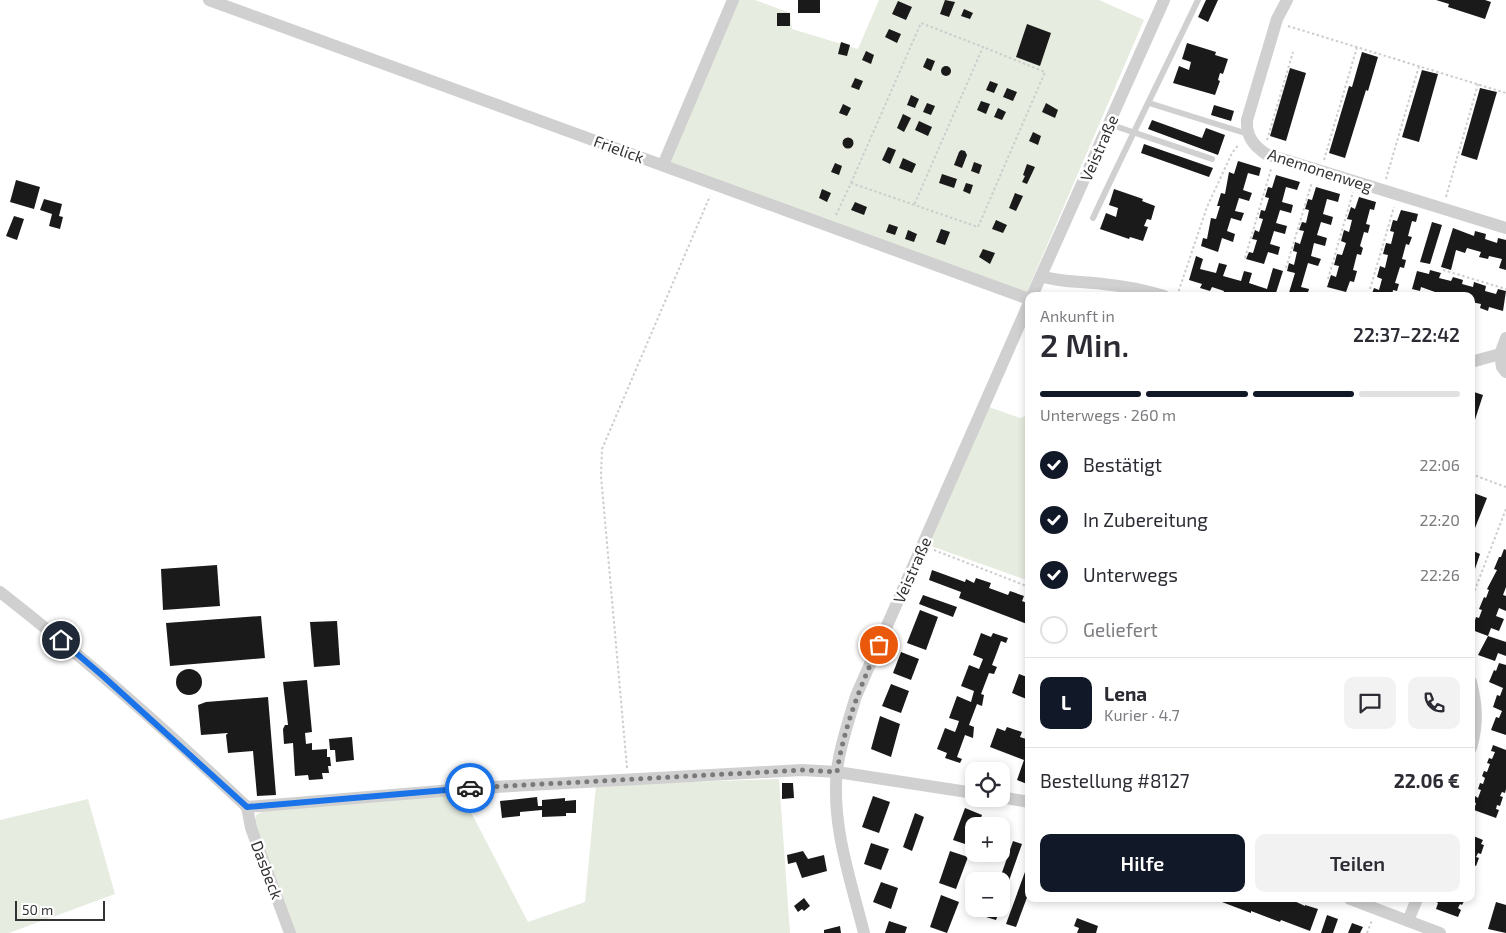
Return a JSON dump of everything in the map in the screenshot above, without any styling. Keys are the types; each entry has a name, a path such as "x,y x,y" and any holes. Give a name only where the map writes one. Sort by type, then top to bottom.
{"street":[{"name":"Frielick","path":"208,0 1025,298"},
{"path":"663,165 733,0"},
{"name":"Veistraße","path":"1034,292 1164,0"},
{"path":"1248,135 1247,120 1276,23 1287,0"},
{"name":"Anemonenweg","path":"1248,135 1269,155 1506,228"},
{"path":"1041,276 1058,282 1102,284 1147,292"},
{"name":"Veistraße","path":"864,933 836,812 837,772 844,736 856,696 1025,312"},
{"path":"1506,338 1500,354 1502,367 1506,372"},
{"path":"1475,361 1500,354"},
{"path":"0,592 47,628 104,677 247,807 476,788 794,770 837,772 965,792"},
{"path":"1475,699 1475,732"},
{"path":"1010,799 1025,801"},
{"name":"Dasbeck","path":"247,807 251,828 290,933"},
{"path":"1358,902 1440,933"},
{"path":"1408,921 1415,902"}],"lane":[{"path":"1093,218 1132,132 1149,103 1198,0"},
{"path":"1149,103 1248,135"},
{"path":"1109,124 1212,159"}],"path":[{"path":"831,227 921,23 1045,72 978,227 851,183"},
{"path":"1276,23 1506,93"},
{"path":"914,205 983,47"},
{"path":"1286,268 1357,47"},
{"path":"1245,258 1293,52"},
{"path":"1383,190 1419,66"},
{"path":"1442,209 1478,84"},
{"path":"1178,292 1207,207 1232,153 1248,135"},
{"path":"1328,279 1356,182"},
{"path":"628,775 601,476 602,449 715,184"},
{"path":"1370,289 1398,195"},
{"path":"1443,270 1506,289"},
{"path":"1475,475 1506,487"},
{"path":"1475,590 1506,509"},
{"path":"922,546 1025,585"}],"shaded area":[{"path":"738,0 755,0 790,13 792,29 858,49 879,0 1099,0 1144,20 1027,292 668,164"},
{"path":"989,407 1020,418 1025,416 1025,580 928,545"},
{"path":"779,779 790,933 294,933 254,827 256,815 269,808 461,793 528,922 585,902 596,785"},
{"path":"88,799 115,894 9,933 0,933 0,820"}],"building":[{"path":"798,0 820,0 820,13 798,13"},
{"path":"945,0 955,2 949,17 940,14"},
{"path":"1206,0 1218,0 1208,22 1198,17"},
{"path":"1436,0 1485,0 1491,2 1485,19 1448,7 1449,4"},
{"path":"898,1 912,7 906,20 892,14"},
{"path":"964,9 973,13 970,19 961,16"},
{"path":"777,13 790,13 790,26 777,26"},
{"path":"1027,24 1051,33 1040,66 1016,57"},
{"path":"889,29 901,34 897,43 885,37"},
{"path":"841,42 850,45 847,56 838,54"},
{"path":"1187,43 1216,52 1215,55 1228,59 1223,74 1220,73 1218,80 1220,81 1215,95 1173,83 1179,66 1189,70 1191,62 1182,59"},
{"path":"866,51 874,55 871,64 862,60"},
{"path":"1362,52 1378,57 1345,158 1329,153 1349,86 1352,87"},
{"path":"927,58 935,61 931,71 923,67"},
{"path":"944,66 948,66 951,71 950,75 944,76 941,73 941,69"},
{"path":"1290,68 1306,73 1286,141 1270,136"},
{"path":"1422,70 1438,74 1419,142 1402,137"},
{"path":"855,78 863,81 859,90 851,87"},
{"path":"990,81 998,84 994,93 986,90"},
{"path":"1007,88 1017,92 1013,101 1003,97"},
{"path":"1480,88 1497,92 1477,160 1461,155"},
{"path":"911,95 919,99 915,108 907,105"},
{"path":"981,101 990,104 986,114 977,110"},
{"path":"927,103 935,106 931,115 923,112"},
{"path":"1046,103 1058,110 1055,118 1042,112"},
{"path":"843,104 851,108 847,116 839,113"},
{"path":"1214,105 1234,111 1231,121 1211,115"},
{"path":"998,108 1006,112 1002,120 994,117"},
{"path":"903,114 911,118 904,132 897,128"},
{"path":"1152,120 1202,138 1206,128 1225,135 1218,155 1148,129"},
{"path":"919,121 932,127 928,136 915,130"},
{"path":"1033,132 1041,136 1038,145 1029,141"},
{"path":"846,138 850,138 853,143 852,147 846,148 843,145 843,141"},
{"path":"1144,144 1213,168 1209,177 1141,153"},
{"path":"888,147 896,150 890,164 882,160"},
{"path":"961,150 965,151 967,155 962,168 954,165"},
{"path":"903,158 916,164 912,173 899,168"},
{"path":"1238,161 1261,168 1259,176 1248,173 1243,190 1252,193 1249,201 1239,198 1235,211 1244,213 1241,221 1231,218 1227,231 1235,234 1233,242 1222,238 1218,252 1201,246 1203,238 1207,239 1211,218 1216,219 1220,206 1217,206 1221,193 1225,194 1229,172 1234,174"},
{"path":"974,162 982,165 979,174 971,171"},
{"path":"835,163 842,166 839,175 831,172"},
{"path":"1027,164 1035,167 1027,184 1022,182"},
{"path":"942,174 957,179 954,188 939,183"},
{"path":"1276,175 1300,182 1297,190 1286,187 1282,202 1293,205 1291,213 1280,210 1276,223 1287,226 1285,234 1274,231 1270,244 1280,247 1278,255 1268,252 1264,264 1246,259 1249,252 1253,253 1257,240 1252,239 1255,230 1259,232 1263,219 1259,218 1261,210 1265,211 1269,198 1265,197 1268,187 1272,188"},
{"path":"16,180 40,187 34,209 10,202"},
{"path":"966,183 973,185 970,194 963,191"},
{"path":"1316,187 1340,194 1338,202 1327,199 1323,214 1333,217 1331,225 1321,222 1317,235 1327,238 1325,246 1314,243 1311,256 1321,259 1318,266 1308,263 1301,287 1309,289 1308,292 1289,292 1295,273 1287,271 1289,263 1294,265 1297,252 1293,251 1295,242 1300,244 1304,231 1299,230 1302,222 1306,223 1309,210 1305,209 1308,199 1312,200"},
{"path":"822,189 831,193 827,202 819,198"},
{"path":"1114,189 1143,199 1142,201 1155,206 1151,220 1147,219 1144,226 1148,227 1143,241 1130,237 1129,239 1100,229 1106,213 1116,217 1118,208 1109,205"},
{"path":"1015,193 1023,196 1016,211 1009,208"},
{"path":"1359,197 1376,202 1374,210 1370,209 1366,224 1370,225 1368,233 1364,232 1360,246 1363,248 1361,255 1357,254 1353,270 1357,271 1354,282 1350,281 1346,292 1327,287 1331,275 1336,277 1339,266 1334,265 1337,254 1342,255 1346,243 1341,241 1344,230 1349,232 1352,220 1347,219 1351,207 1355,209"},
{"path":"44,199 62,204 59,216 63,217 60,229 49,226 52,214 40,210"},
{"path":"855,202 867,207 864,215 851,210"},
{"path":"1401,210 1418,214 1416,222 1412,221 1408,236 1412,237 1409,245 1406,244 1402,259 1406,260 1404,268 1400,267 1395,283 1399,284 1397,291 1372,292 1374,288 1379,290 1382,279 1377,277 1380,266 1385,268 1388,255 1383,254 1386,243 1391,244 1394,232 1390,231 1393,220 1397,221"},
{"path":"14,216 24,219 17,240 6,236"},
{"path":"996,220 1007,225 1003,233 992,229"},
{"path":"1432,222 1442,225 1430,264 1420,262"},
{"path":"889,224 898,227 895,235 886,232"},
{"path":"1453,228 1474,236 1475,231 1486,234 1485,239 1497,243 1498,238 1506,240 1506,270 1499,268 1502,259 1489,256 1488,259 1479,257 1481,252 1467,248 1465,253 1456,250 1451,270 1441,267"},
{"path":"941,229 950,232 945,245 936,242"},
{"path":"908,230 917,234 914,242 905,239"},
{"path":"983,249 995,253 990,264 979,257"},
{"path":"1196,256 1203,259 1200,269 1216,273 1219,263 1227,265 1223,276 1241,281 1244,271 1252,273 1249,283 1267,289 1273,268 1283,271 1276,292 1224,292 1212,287 1210,291 1200,288 1202,284 1189,280"},
{"path":"1430,270 1441,273 1439,278 1451,281 1453,277 1463,280 1462,284 1473,287 1474,282 1486,286 1485,291 1496,294 1498,289 1506,291 1503,311 1489,307 1488,311 1480,308 1481,304 1475,303 1475,292 1435,292 1421,287 1420,291 1412,289 1417,271 1429,274"},
{"path":"1475,392 1483,395 1475,420"},
{"path":"1475,494 1487,498 1475,528"},
{"path":"1504,549 1506,550 1506,587 1503,595 1506,596 1506,611 1499,608 1496,616 1504,619 1499,631 1491,628 1488,636 1475,631 1475,620 1476,617 1479,618 1482,610 1479,609 1484,597 1486,598 1489,590 1487,589 1497,570 1494,569 1499,557 1501,557"},
{"path":"1475,552 1480,554 1475,569"},
{"path":"217,565 220,606 163,610 161,569"},
{"path":"932,570 965,582 966,579 974,583 976,578 991,583 989,588 1008,595 1010,591 1024,596 1022,601 1025,602 1025,623 959,598 961,592 929,580"},
{"path":"923,595 957,607 953,617 919,604"},
{"path":"920,610 938,617 926,650 907,643"},
{"path":"261,616 265,658 170,666 166,623"},
{"path":"337,621 340,665 314,667 310,622"},
{"path":"981,633 991,637 993,633 1008,638 1006,643 1001,641 992,665 997,667 994,674 989,673 981,694 984,695 982,706 977,704 969,725 974,727 973,738 965,735 957,757 962,759 960,763 945,758 947,753 937,749 945,728 955,732 957,727 959,721 949,718 957,696 971,702 974,691 961,686 969,665 979,669 983,659 973,655"},
{"path":"1488,636 1506,642 1506,656 1498,653 1495,661 1478,655"},
{"path":"901,652 919,659 911,680 893,673"},
{"path":"1499,663 1506,665 1506,735 1491,730 1496,717 1499,718 1502,711 1493,707 1497,695 1500,696 1503,688 1489,682"},
{"path":"189,669 198,673 202,682 198,691 189,695 180,691 176,682 180,673"},
{"path":"1019,674 1025,676 1025,698 1012,693"},
{"path":"307,680 312,732 305,733 306,744 312,743 312,750 327,749 327,757 330,757 331,766 328,766 329,773 322,773 323,779 309,780 308,775 295,776 293,743 284,744 283,729 285,725 288,725 283,682"},
{"path":"891,684 909,691 901,713 882,706"},
{"path":"268,697 276,795 257,796 253,751 228,753 226,735 228,733 201,735 198,705 206,702"},
{"path":"880,716 900,724 891,757 871,749"},
{"path":"1007,727 1022,732 1020,737 1025,739 1025,783 1017,780 1024,760 990,747 997,728 1005,731"},
{"path":"352,737 354,760 336,762 335,750 330,750 329,739"},
{"path":"1493,745 1506,750 1506,789 1505,793 1502,792 1500,796 1503,797 1500,806 1497,805 1496,809 1499,810 1496,818 1475,810 1475,796 1478,798 1481,790 1478,789 1480,783 1483,784 1485,778 1482,776 1484,771 1487,772 1490,764 1487,763 1489,758 1492,759 1495,752 1491,751"},
{"path":"782,783 793,783 794,798 782,799"},
{"path":"873,796 890,802 879,833 862,827"},
{"path":"537,797 538,806 542,806 542,800 565,798 565,801 576,800 576,813 566,813 566,816 542,817 542,810 520,812 520,816 502,818 500,801"},
{"path":"965,808 982,815 981,817 965,817 965,844 953,840"},
{"path":"915,813 924,817 912,851 903,847"},
{"path":"1475,837 1483,840 1481,844 1484,845 1481,854 1478,853 1476,857 1479,858 1476,866"},
{"path":"1013,841 1022,844 1010,878 1010,872 1002,872 1006,862 1010,862 1010,850"},
{"path":"871,843 889,849 881,870 864,864"},
{"path":"803,851 808,859 824,855 827,871 802,878 796,862 788,864 787,855"},
{"path":"950,851 965,856 966,862 956,889 939,883"},
{"path":"1025,872 1025,902 1016,927 1006,924"},
{"path":"881,882 898,888 891,909 873,902"},
{"path":"941,895 959,902 947,933 930,927"},
{"path":"804,898 810,906 804,911 802,909 798,912 794,906"},
{"path":"1222,902 1296,902 1318,909 1310,931 1281,920 1280,922 1251,911 1251,913"},
{"path":"1436,902 1464,902 1458,908 1461,910 1458,917 1436,909 1438,903"},
{"path":"1496,902 1506,905 1506,933 1488,929"},
{"path":"1327,915 1338,919 1333,933 1321,933"},
{"path":"986,917 997,917 996,920"},
{"path":"1077,918 1098,926 1096,933 1077,933 1079,928 1074,926"},
{"path":"889,921 907,927 905,933 885,933"},
{"path":"1352,923 1363,927 1360,933 1348,933"},
{"path":"840,926 841,933 824,933 824,930"}],"way so far":[{"path":"470,788 802,770 837,772 844,736 856,696 879,645"}],"route":[{"path":"61,640 247,807 470,788"}]}
